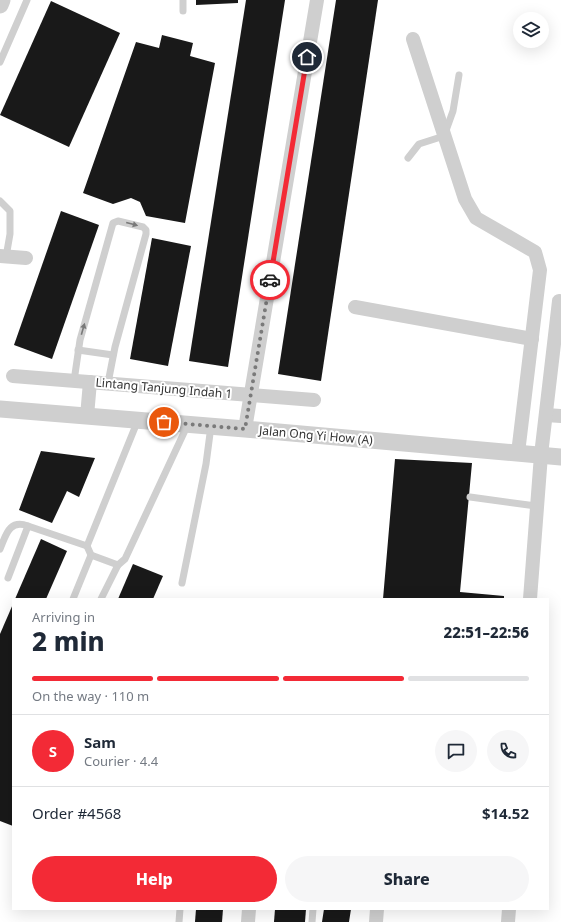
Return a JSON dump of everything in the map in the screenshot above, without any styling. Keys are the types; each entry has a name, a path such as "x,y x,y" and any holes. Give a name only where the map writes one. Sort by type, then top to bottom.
{"street":[{"path":"0,5 2,0"},
{"path":"245,429 317,0"},
{"path":"413,39 465,199 476,218 535,252 540,270 518,453"},
{"path":"3,257 26,258"},
{"path":"530,598 541,455 546,414 558,344 559,301"},
{"path":"355,307 532,339"},
{"name":"Lintang Tanjung Indah 1","path":"13,376 314,400"},
{"path":"87,416 90,382"},
{"name":"Jalan Ong Yi How (A)","path":"0,409 561,457"},
{"path":"546,414 561,416"},
{"path":"248,922 249,910"},
{"path":"376,922 377,910"},
{"path":"508,922 509,910"}],"lane":[{"path":"0,62 27,0"},
{"path":"183,0 183,11"},
{"path":"408,158 419,144 444,136 454,106 459,75"},
{"path":"0,201 10,210 10,234 3,257"},
{"path":"74,381 78,350 113,223 118,221 143,227 146,230 146,234 113,355 108,384"},
{"path":"78,350 113,355"},
{"path":"118,565 91,555 87,546 139,420"},
{"path":"102,598 118,565 125,559 188,424"},
{"path":"182,583 206,464 211,426"},
{"path":"470,498 536,506"},
{"path":"0,549 8,529 22,524 87,546"},
{"path":"8,578 28,526"},
{"path":"73,598 91,555"},
{"path":"179,922 180,910"},
{"path":"312,922 313,910"}],"building":[{"path":"196,0 238,0 238,3 196,5"},
{"path":"246,0 285,0 228,367 189,361"},
{"path":"336,0 378,0 321,381 278,374"},
{"path":"51,1 120,33 69,147 0,115"},
{"path":"162,35 193,43 190,56 215,63 185,223 146,216 140,202 131,198 113,204 83,193 136,42 159,48"},
{"path":"61,211 99,225 52,359 14,345"},
{"path":"152,238 191,246 168,366 130,359"},
{"path":"41,451 95,458 79,497 67,491 52,523 19,510"},
{"path":"395,459 472,463 460,592 504,596 504,598 383,598"},
{"path":"41,539 67,551 46,598 15,598"},
{"path":"133,564 163,576 153,598 118,598"},
{"path":"12,606 12,826 0,821 0,634"},
{"path":"196,910 223,910 222,922 195,922"},
{"path":"275,910 306,910 305,922 274,922"},
{"path":"324,910 351,910 349,922 322,922"}],"way so far":[{"path":"164,422 245,429 270,280"}],"route":[{"path":"270,280 307,57"}]}
